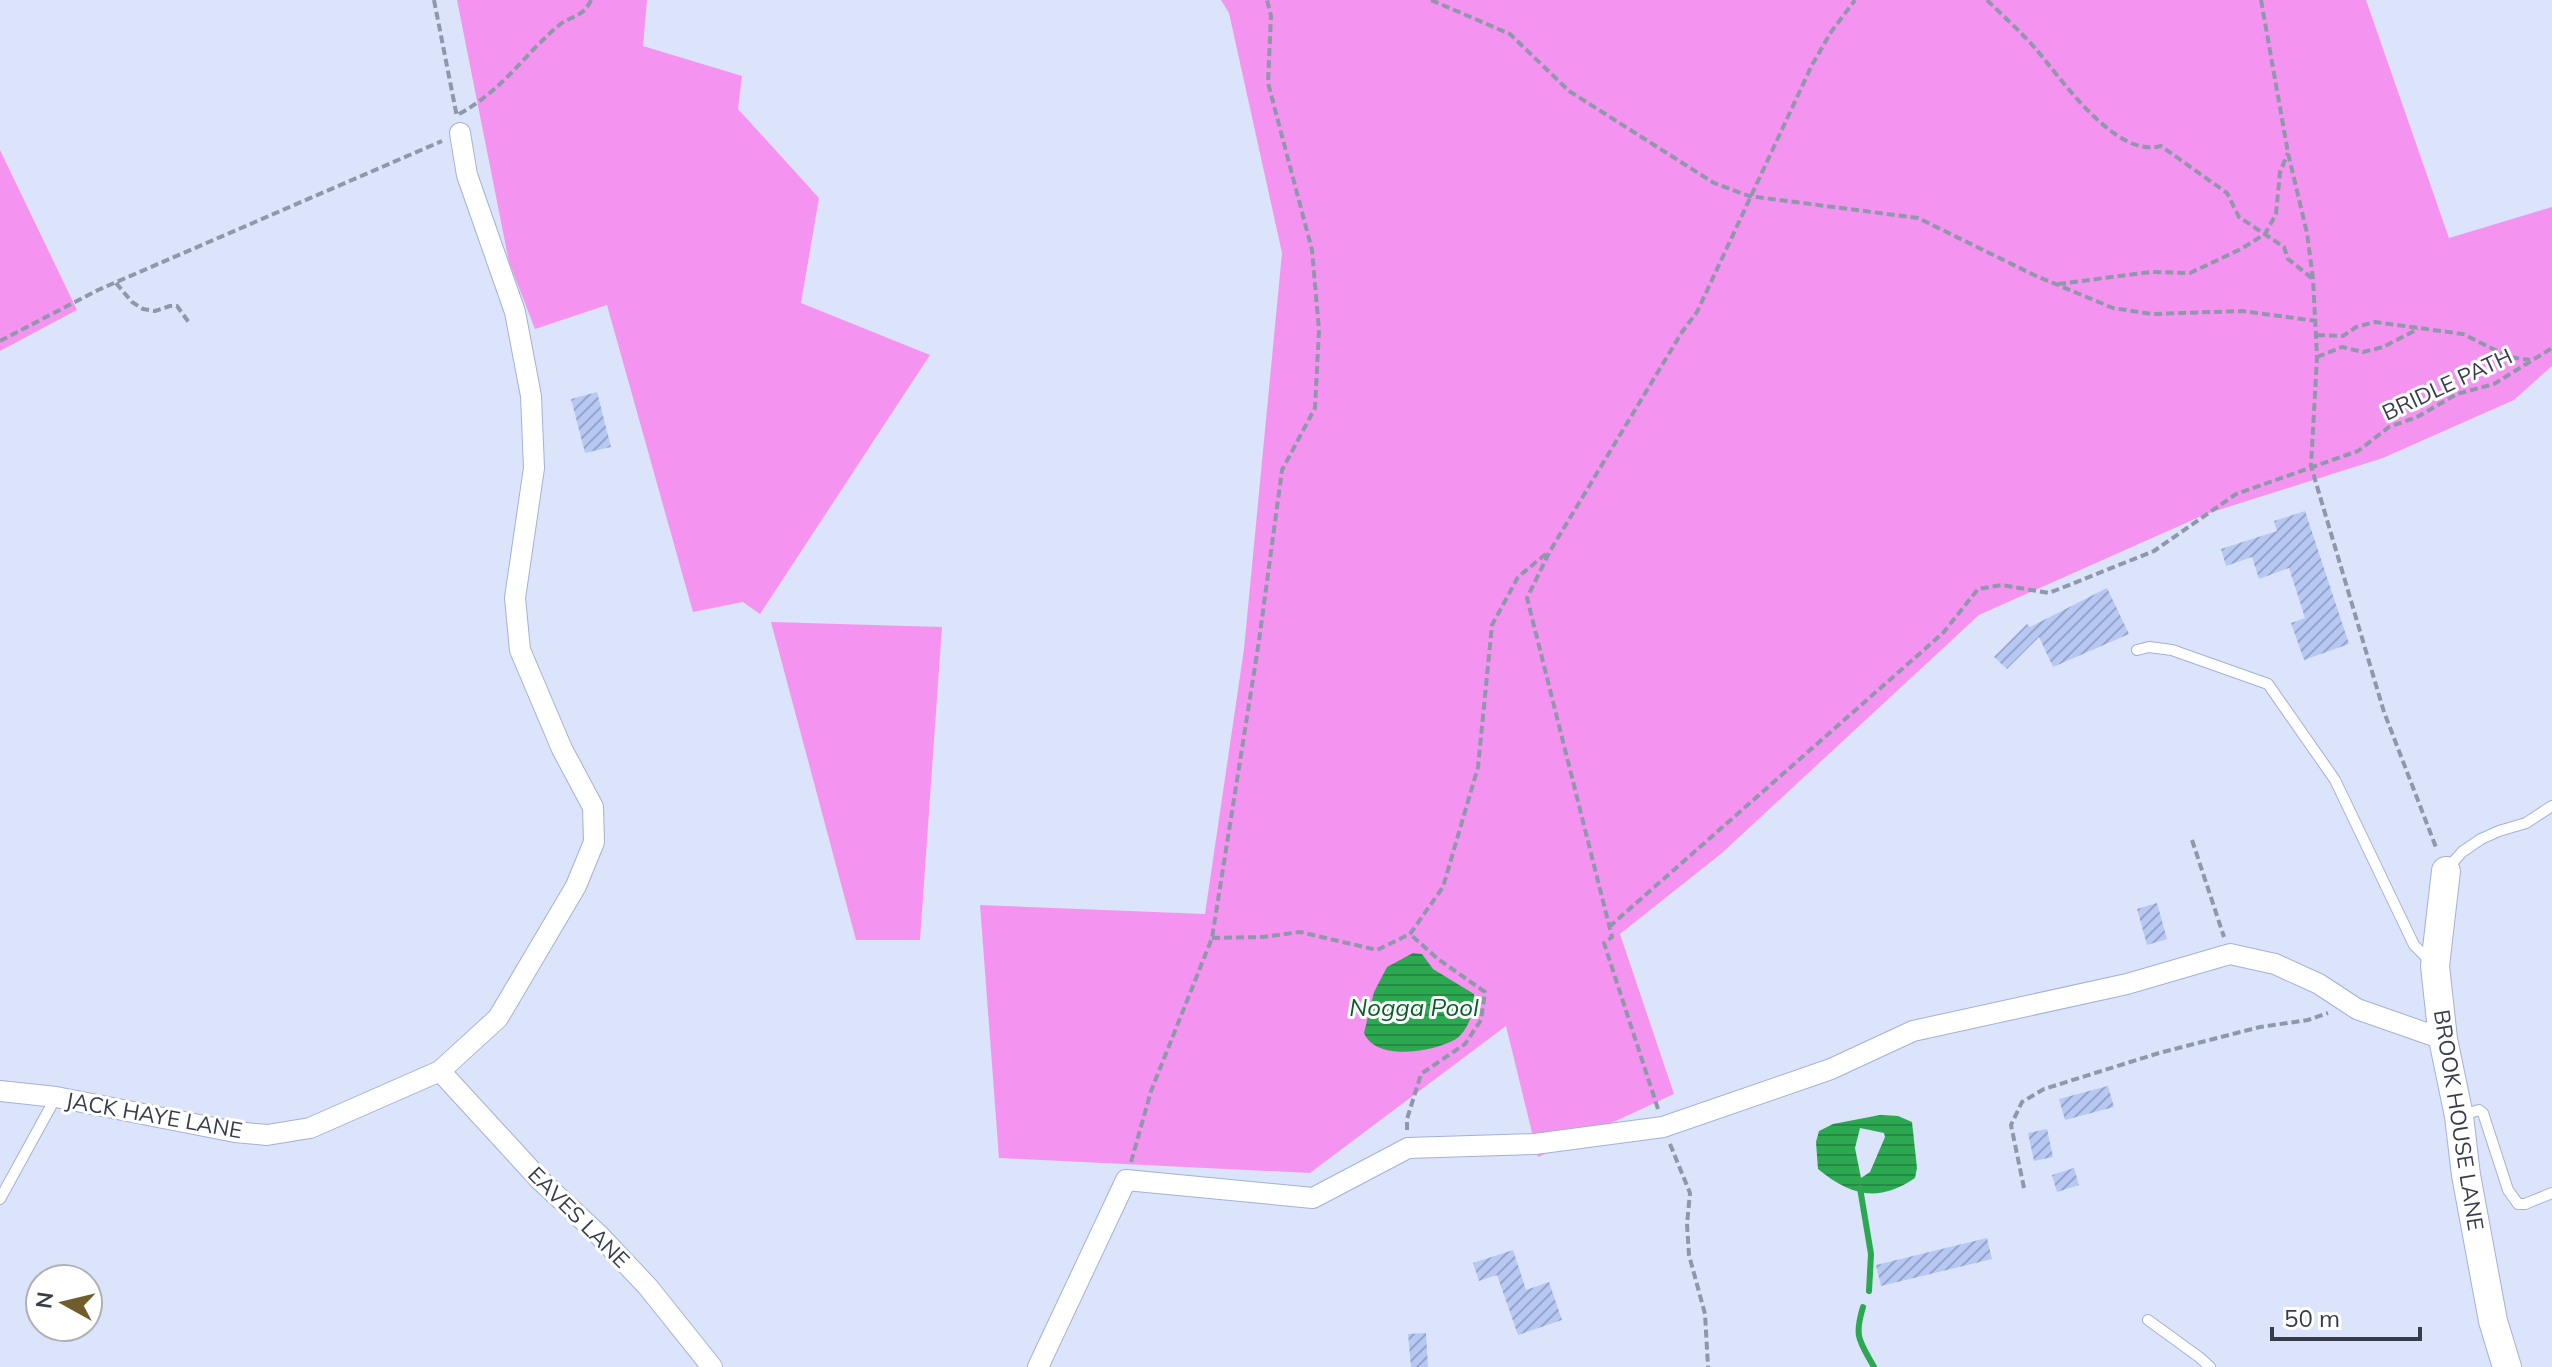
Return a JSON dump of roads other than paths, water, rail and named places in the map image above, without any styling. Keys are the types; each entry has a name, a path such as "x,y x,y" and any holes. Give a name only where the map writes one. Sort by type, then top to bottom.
{"street":[{"name":"JACK HAYE LANE","path":"0,1091 56,1097 235,1132 267,1135 310,1128 440,1071 498,1018 576,886 594,842 593,807 562,749 520,650 515,598 534,468 531,396 515,312 467,175 459,124"},
{"name":"BROOK HOUSE LANE","path":"2446,871 2435,966 2443,1039 2493,1321 2507,1367"},
{"path":"1038,1367 1126,1180 1313,1198 1408,1148 1535,1144 1663,1127 1831,1069 1913,1031 2127,984 2230,954 2275,964 2319,984 2357,1009 2443,1039"},
{"name":"EAVES LANE","path":"440,1071 540,1180 600,1236 648,1287 712,1367"}],"lane":[{"path":"2137,650 2149,647 2172,650 2266,680 2335,780 2414,945 2435,966"},
{"path":"2446,871 2462,852 2481,839 2526,823 2552,806"},
{"path":"0,1199 56,1097"},
{"path":"2459,1116 2479,1110 2483,1113 2508,1190 2518,1204 2552,1193"},
{"path":"2148,1320 2210,1367"}],"water":[{"name":"Nogga Pool","path":"1413,953 1422,954 1433,969 1474,994 1470,1019 1461,1035 1434,1048 1406,1052 1380,1048 1370,1042 1364,1033 1374,992 1387,967"},
{"path":"1880,1115 1898,1116 1912,1122 1917,1168 1915,1178 1889,1191 1865,1193 1830,1178 1818,1169 1816,1142 1819,1131 1833,1124","holes":["1860,1128 1884,1133 1870,1172 1861,1178 1855,1148"]}],"waterway":[{"path":"1860,1188 1871,1254 1869,1291"},
{"path":"1863,1307 1860,1338 1874,1367"}]}
